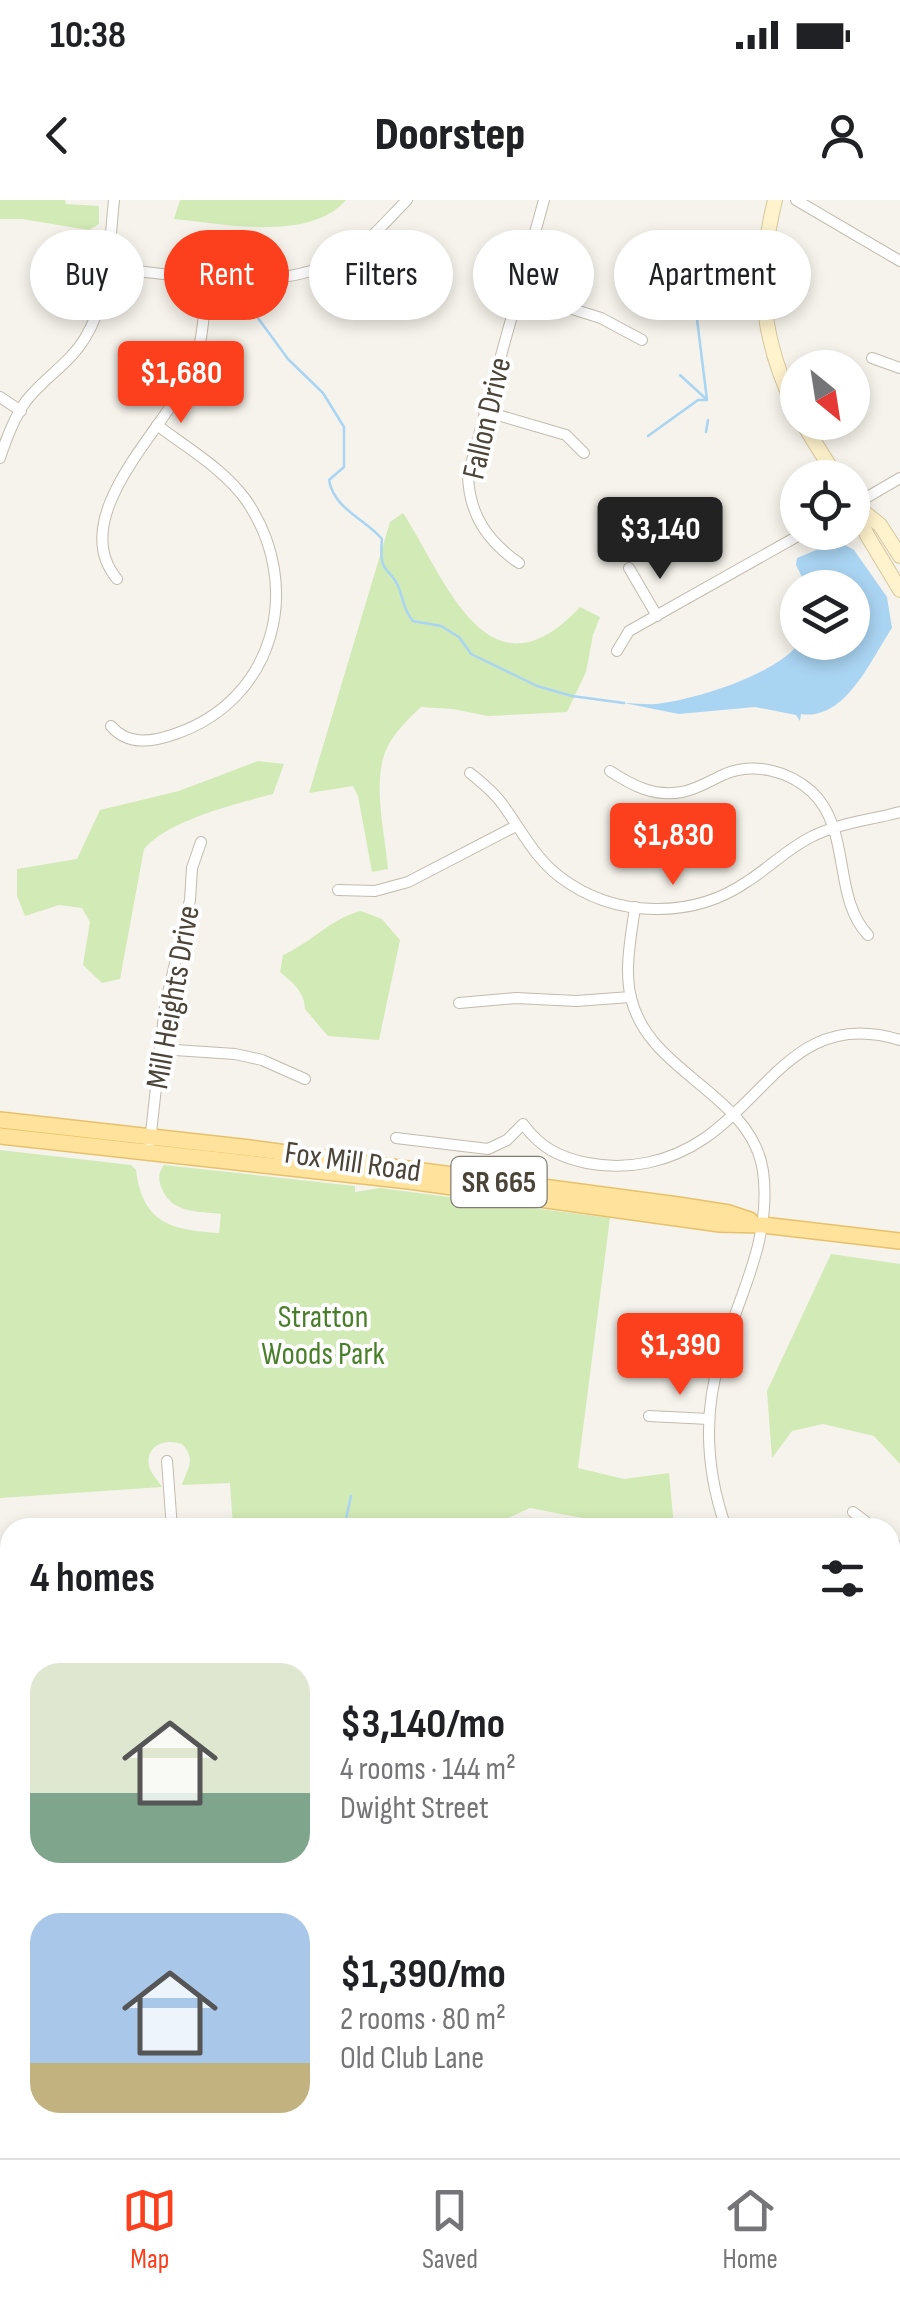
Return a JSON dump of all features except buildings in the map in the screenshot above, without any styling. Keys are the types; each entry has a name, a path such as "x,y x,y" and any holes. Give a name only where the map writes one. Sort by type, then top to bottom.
{"main road":[{"path":"775,200 764,255 764,320 780,377"},
{"path":"870,517 880,525 900,556"},
{"path":"870,538 900,590"},
{"name":"Fox Mill Road","path":"0,1120 150,1144 678,1205 729,1213 763,1224 900,1240"},
{"name":"Fox Mill Road","path":"0,1136 150,1144"}],"street":[{"path":"110,230 114,200"},
{"path":"289,276 320,269 366,240 407,200"},
{"name":"Fallon Drive","path":"536,230 544,200"},
{"path":"796,200 900,261"},
{"path":"594,316 642,340"},
{"path":"0,458 27,400 71,358 93,320"},
{"path":"117,578 108,568 104,554 108,514 122,476 180,393 197,356 202,320"},
{"name":"Fallon Drive","path":"510,320 469,463 470,498 490,539 518,563"},
{"path":"872,358 900,368"},
{"path":"0,397 20,411"},
{"path":"484,411 566,435 584,453"},
{"path":"111,726 130,740 146,740 196,727 216,716 250,680 265,652 274,618 274,566 256,515 228,479 158,425"},
{"path":"870,495 900,478"},
{"path":"617,650 630,631 780,546"},
{"path":"629,568 657,616"},
{"path":"610,771 640,789 668,794 692,790 732,771 782,773 808,788 818,799 832,829 853,915 868,935"},
{"path":"470,774 491,790 538,858 566,882 607,902 635,908 677,908 710,900 748,881 796,845 832,829 900,812"},
{"path":"338,890 375,891 408,882 516,826"},
{"name":"Mill Heights Drive","path":"150,1144 170,978 200,842"},
{"path":"635,908 628,962 631,998 651,1040 732,1115 747,1132 760,1160 763,1224 745,1295 721,1354 709,1419 710,1464 724,1518"},
{"path":"459,1002 631,998"},
{"path":"396,1138 488,1149 507,1140 523,1124 538,1144 572,1160 609,1167 648,1164 682,1152 706,1137 776,1070 808,1047 855,1034 900,1040"},
{"path":"160,1049 235,1054 262,1060 305,1079"},
{"path":"649,1416 709,1419"},
{"path":"168,1461 171,1518"},
{"path":"853,1512 861,1518"}],"green space":[{"path":"0,200 65,200 66,204 99,206 99,224 89,230 0,219"},
{"path":"180,200 346,200 311,221 265,227 174,219"},
{"path":"403,513 454,598 473,622 495,638 520,643 548,634 580,607 600,617 586,672 567,712 488,716 421,707 401,727 386,750 380,778 388,869 372,872 353,786 309,793 390,522"},
{"path":"258,761 284,764 273,794 186,821 144,849 120,979 102,983 83,965 90,922 82,908 59,905 25,916 17,896 17,869 77,859 100,810 179,791"},
{"path":"361,911 382,919 400,940 379,1040 328,1036 305,1009 297,988 280,972 283,955 340,919"},
{"name":"Stratton Woods Park","path":"0,1150 131,1165 152,1212 173,1226 202,1232 219,1233 221,1214 187,1210 172,1203 160,1182 164,1165 355,1186 355,1192 380,1188 610,1218 578,1468 624,1479 669,1473 673,1518 582,1518 530,1508 508,1518 232,1518 230,1483 182,1485 189,1455 182,1444 170,1442 158,1445 150,1453 150,1469 162,1487 0,1498"},
{"path":"831,1254 900,1264 900,1464 874,1436 823,1424 792,1431 772,1458 767,1391"}],"water":[{"path":"816,550 854,550 868,570 798,570 797,558"},
{"path":"870,573 887,597 892,628 856,685 831,708 817,714 801,714 800,721 796,715 755,707 679,714 624,703 656,704 691,697 781,660 870,660"}],"waterway":[{"path":"259,320 288,359 323,393 344,427 344,467 329,480 332,490 343,506 382,539 384,566 397,583 413,621 441,626 459,637 471,654 537,686 572,696 624,703"},
{"path":"697,320 707,400"},
{"path":"680,375 705,398"},
{"path":"648,436 698,400 706,400"},
{"path":"706,432 708,420"},
{"path":"346,1518 351,1496"}]}
